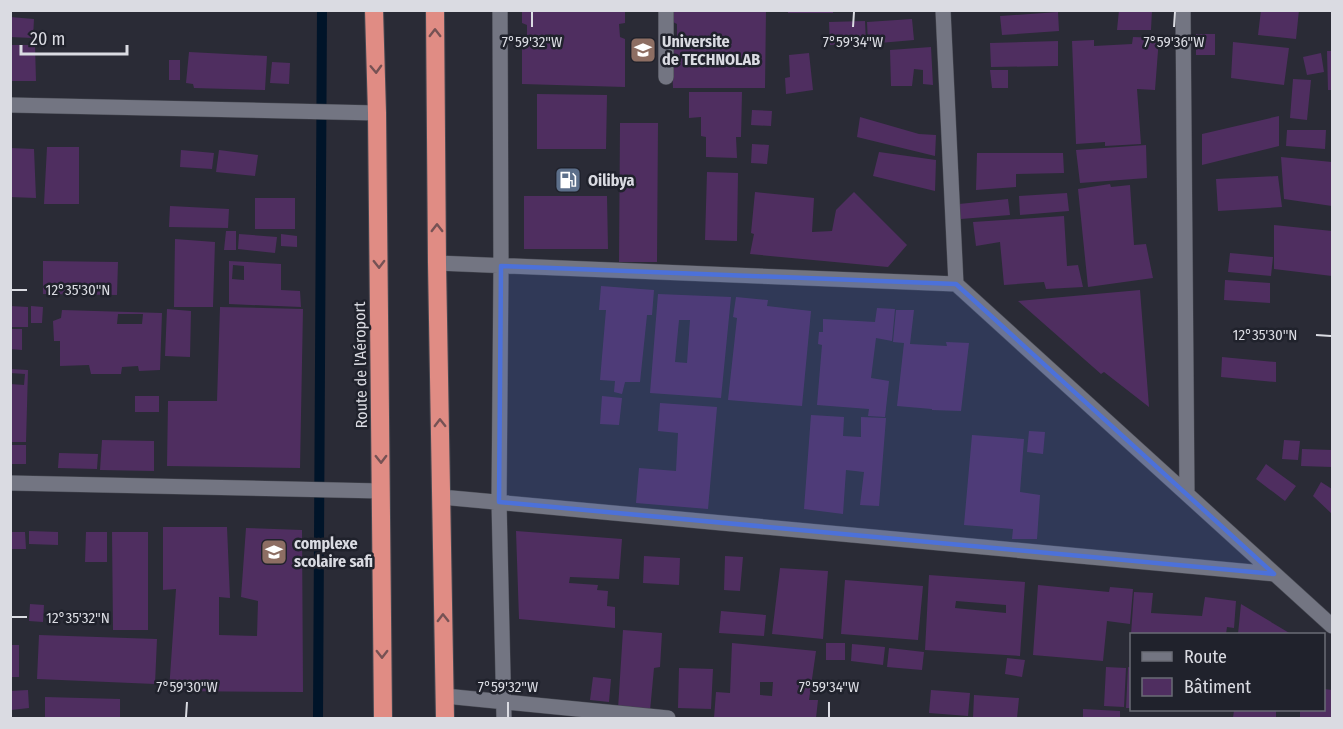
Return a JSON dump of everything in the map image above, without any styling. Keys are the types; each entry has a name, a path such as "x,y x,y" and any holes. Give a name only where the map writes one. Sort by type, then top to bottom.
{"highway":[{"name":"Route de l'Aéroport","path":"374,10 383,718"},
{"path":"435,10 445,718"}],"street":[{"path":"500,10 499,502 504,718"},
{"path":"666,10 666,76"},
{"path":"943,10 956,284"},
{"path":"1183,10 1187,494"},
{"path":"10,105 377,113"},
{"path":"437,263 956,284 1332,626"},
{"path":"10,483 381,491"},
{"path":"441,497 1274,574"},
{"path":"445,696 668,718"}],"highlighted area":[{"path":"501,266 956,284 1274,574 499,502"}],"building":[{"path":"522,10 625,10 625,23 619,24 620,37 625,39 625,87 522,84 522,39 527,35 527,25 522,23"},
{"path":"671,10 766,10 765,88 673,88 671,37 677,36 677,24 671,21"},
{"path":"788,10 833,10 833,13 788,13"},
{"path":"1119,10 1152,10 1151,30 1117,30"},
{"path":"1261,10 1299,10 1296,39 1258,35"},
{"path":"1058,12 1059,31 1002,35 1000,16"},
{"path":"10,17 34,19 33,38 10,37"},
{"path":"912,19 914,40 868,44 867,22"},
{"path":"865,21 866,43 830,45 829,22"},
{"path":"1196,34 1215,34 1215,55 1196,55"},
{"path":"1133,37 1159,38 1155,90 1137,89 1141,144 1105,146 1105,142 1076,144 1072,41 1094,40 1094,46 1132,44"},
{"path":"1058,41 1058,66 991,67 990,43"},
{"path":"1233,42 1289,48 1284,85 1231,78"},
{"path":"10,45 35,45 36,81 10,81"},
{"path":"931,47 933,85 923,84 923,70 914,69 912,86 891,86 890,50"},
{"path":"1327,51 1332,51 1332,90 1328,90"},
{"path":"189,52 267,56 265,90 194,88 193,84 186,83"},
{"path":"809,53 813,90 786,94 785,78 790,77 789,55"},
{"path":"1321,53 1324,72 1307,75 1303,57"},
{"path":"169,60 180,60 180,80 169,80"},
{"path":"272,62 290,63 289,84 270,83"},
{"path":"990,70 1008,70 1008,88 992,88"},
{"path":"1293,79 1311,80 1307,120 1290,118"},
{"path":"689,92 742,92 741,137 736,137 737,158 706,157 706,137 701,136 701,117 689,118"},
{"path":"537,94 607,95 606,149 537,149"},
{"path":"752,110 772,111 771,126 751,125"},
{"path":"1279,116 1279,146 1202,165 1202,134"},
{"path":"860,117 919,134 936,135 935,156 857,137"},
{"path":"620,123 658,123 657,262 619,262"},
{"path":"1287,130 1326,130 1325,149 1286,146"},
{"path":"752,144 769,145 767,164 751,163"},
{"path":"1146,145 1147,178 1080,183 1076,150"},
{"path":"47,147 79,147 79,204 44,204"},
{"path":"10,148 34,149 36,198 10,197"},
{"path":"181,150 214,153 212,169 180,167"},
{"path":"219,150 258,155 255,176 216,172"},
{"path":"879,152 936,160 935,191 873,176"},
{"path":"977,153 1063,153 1064,173 1016,174 1016,187 976,190"},
{"path":"1281,157 1332,162 1332,206 1284,199"},
{"path":"707,172 738,173 737,241 705,240"},
{"path":"1278,176 1282,207 1218,211 1216,179"},
{"path":"1110,184 1111,187 1130,185 1134,245 1146,244 1153,278 1088,287 1078,189"},
{"path":"755,192 814,198 812,232 832,231 836,210 854,192 907,245 888,267 750,254 754,234 751,233"},
{"path":"1067,193 1069,211 1020,215 1019,196"},
{"path":"524,196 607,196 608,249 524,249"},
{"path":"255,198 295,198 295,229 255,229"},
{"path":"1008,199 1010,215 961,219 959,204"},
{"path":"170,206 229,209 228,228 169,227"},
{"path":"1064,216 1067,266 1078,265 1083,287 1046,289 1044,282 1004,285 1000,242 976,246 973,222"},
{"path":"1274,225 1332,231 1332,276 1274,269"},
{"path":"226,231 236,231 236,250 224,250"},
{"path":"239,234 277,237 275,253 238,249"},
{"path":"281,234 297,236 297,247 281,246"},
{"path":"175,239 215,242 213,307 174,307"},
{"path":"1230,253 1273,257 1271,276 1228,272"},
{"path":"43,261 118,262 117,295 43,294"},
{"path":"229,261 281,264 281,290 300,291 301,307 229,304","holes":["233,265 244,266 244,280 232,279"]},
{"path":"1225,280 1270,283 1270,303 1224,300"},
{"path":"601,286 654,290 652,315 647,315 640,382 625,382 622,394 614,392 615,381 600,380 606,310 599,310"},
{"path":"1140,290 1149,407 1104,372 1101,374 1018,301"},
{"path":"658,294 731,297 721,398 650,393","holes":["679,320 690,320 687,363 675,362"]},
{"path":"736,297 768,300 767,306 811,311 802,406 728,400 737,318 733,317"},
{"path":"10,306 28,307 28,327 10,327"},
{"path":"31,306 43,307 42,323 31,323"},
{"path":"220,307 303,309 300,468 167,466 168,401 217,401"},
{"path":"877,308 895,309 892,341 876,338 871,378 889,381 885,417 868,416 869,409 817,405 822,345 818,344 819,332 823,332 823,319 875,322"},
{"path":"167,309 191,311 190,357 165,356"},
{"path":"62,310 162,313 160,370 139,371 138,366 122,367 121,374 91,374 89,365 60,366 60,341 54,341 53,321 61,318","holes":["118,314 143,314 142,324 117,324"]},
{"path":"896,310 914,310 910,344 947,346 946,342 969,343 961,411 897,406 904,343 893,342"},
{"path":"10,329 22,329 22,350 10,349"},
{"path":"1222,357 1276,362 1276,382 1221,377"},
{"path":"10,369 28,370 26,442 10,442 10,384 24,385 25,374 10,373"},
{"path":"135,396 159,396 159,412 135,412"},
{"path":"602,396 622,398 619,425 600,424"},
{"path":"660,403 717,407 708,509 636,503 639,468 676,471 678,433 658,431"},
{"path":"811,415 844,417 843,436 861,437 861,417 886,418 879,506 860,505 864,472 846,470 843,514 804,509"},
{"path":"1029,431 1045,432 1043,454 1027,452"},
{"path":"972,435 1024,439 1020,492 1040,495 1037,539 1012,539 1013,529 964,525"},
{"path":"102,440 154,441 154,471 100,470"},
{"path":"1284,440 1300,441 1298,460 1282,459"},
{"path":"10,445 26,445 26,464 10,464"},
{"path":"1302,449 1332,450 1332,467 1301,466"},
{"path":"59,453 98,454 97,469 58,468"},
{"path":"1266,464 1296,486 1285,501 1256,479"},
{"path":"1321,482 1332,489 1332,514 1313,496"},
{"path":"163,527 227,527 230,598 219,597 219,635 257,636 258,601 241,597 246,528 302,530 303,692 169,691 176,589 163,590"},
{"path":"29,531 58,532 58,545 29,544"},
{"path":"516,531 622,539 619,579 570,577 569,583 598,585 597,590 608,591 607,606 615,607 615,628 519,619"},
{"path":"10,532 25,532 26,549 10,549"},
{"path":"86,532 107,532 107,562 85,562"},
{"path":"112,532 148,532 148,630 113,630"},
{"path":"644,556 680,558 679,585 643,583"},
{"path":"725,556 743,557 740,591 724,590"},
{"path":"780,568 828,571 823,639 772,634"},
{"path":"929,575 1025,582 1020,656 925,650","holes":["956,601 1006,605 1006,613 955,608"]},
{"path":"845,580 923,586 918,640 841,634"},
{"path":"1038,585 1109,592 1110,587 1133,589 1130,624 1107,621 1103,661 1033,655"},
{"path":"1134,592 1153,593 1151,613 1202,616 1205,597 1236,601 1234,628 1227,627 1226,633 1131,633"},
{"path":"30,604 44,605 43,622 29,621"},
{"path":"1241,604 1289,633 1238,633"},
{"path":"721,611 766,615 764,636 719,633"},
{"path":"623,630 662,633 660,667 654,668 650,711 618,709"},
{"path":"39,635 157,639 155,684 37,679"},
{"path":"732,643 816,651 809,700 818,700 816,718 714,718 716,692 730,693","holes":["760,682 773,682 772,696 760,695"]},
{"path":"826,643 845,643 845,660 826,660"},
{"path":"852,644 885,647 883,665 851,661"},
{"path":"10,645 19,645 19,677 10,677"},
{"path":"889,648 924,652 922,670 887,667"},
{"path":"1007,658 1025,660 1022,677 1005,674"},
{"path":"1106,667 1126,668 1124,707 1104,706"},
{"path":"1128,667 1130,668 1130,708 1126,708"},
{"path":"679,668 713,669 711,709 678,708"},
{"path":"593,677 611,679 609,702 590,700"},
{"path":"1325,689 1332,690 1331,718 1300,718 1300,711 1325,711"},
{"path":"28,690 29,708 11,710 10,691"},
{"path":"931,690 970,693 968,716 929,713"},
{"path":"974,695 1019,698 1017,718 973,718"},
{"path":"45,697 120,699 120,718 45,718"},
{"path":"1083,709 1120,711 1120,718 1083,718"},
{"path":"1234,711 1276,711 1276,718 1233,718"}],"waterway":[{"path":"318,718 322,10"}],"place":[{"name":"Universite de TECHNOLAB","path":"643,50"},
{"name":"Oilibya","path":"568,180"},
{"name":"complexe scolaire safi","path":"274,552"}]}
